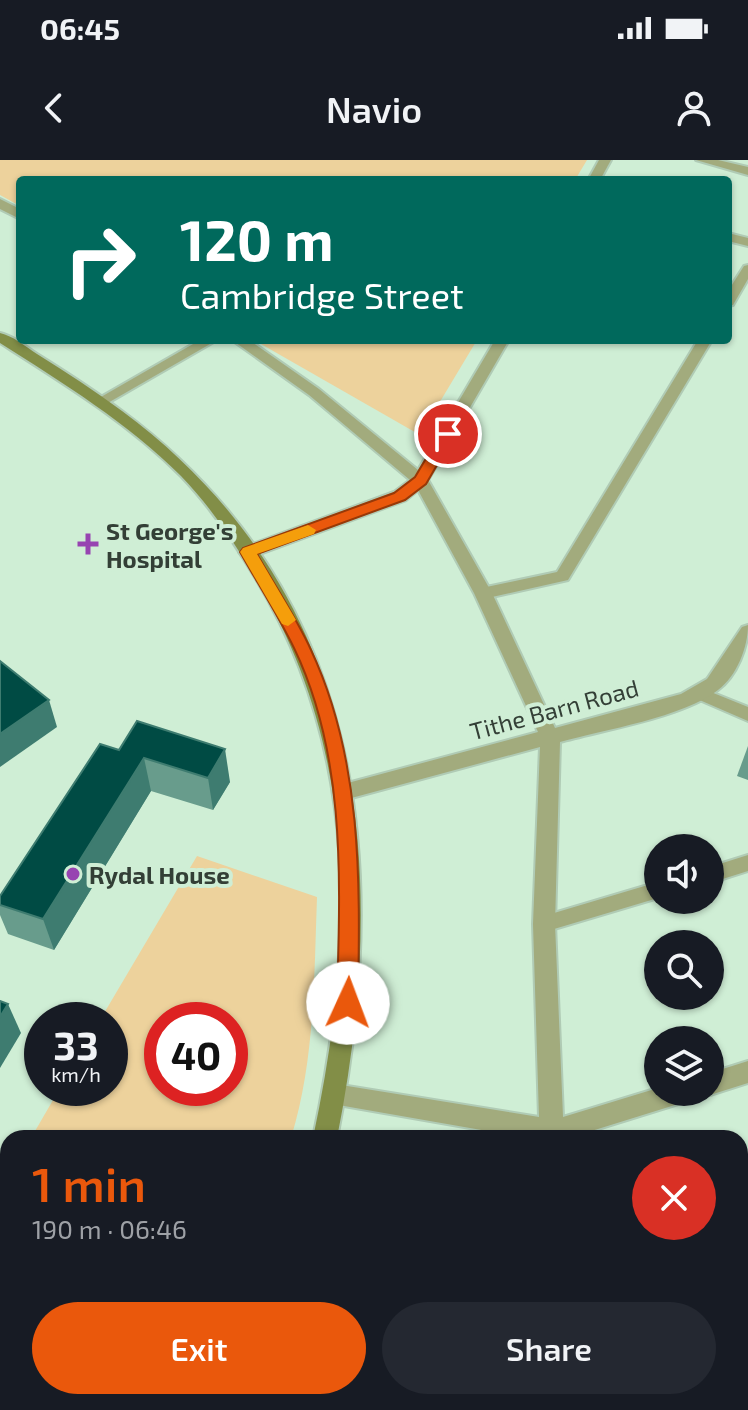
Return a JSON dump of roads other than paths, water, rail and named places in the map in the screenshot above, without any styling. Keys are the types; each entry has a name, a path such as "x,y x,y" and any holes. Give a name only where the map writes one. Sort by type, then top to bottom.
{"street":[{"path":"702,160 748,171"},
{"path":"0,337 101,401 174,460 218,508 248,552 303,650 326,710 344,792 350,936 348,1003 327,1130"},
{"path":"245,344 314,392 420,480 483,593 550,737 544,924 553,1130"},
{"path":"248,552 400,496 420,480 500,344"},
{"path":"701,694 714,684 728,666 748,632"},
{"name":"Tithe Barn Road","path":"344,792 701,694"},
{"path":"724,1080 748,1072"},
{"path":"335,1095 531,1130"},
{"path":"565,1130 644,1105"}],"lane":[{"path":"732,295 748,269"},
{"path":"101,401 203,344"},
{"path":"483,593 562,576 703,344"},
{"path":"701,694 748,714"},
{"path":"724,871 748,863"},
{"path":"544,924 644,894"}],"place":[{"name":"St George's Hospital","path":"88,544"},
{"name":"Rydal House","path":"73,874"}]}
